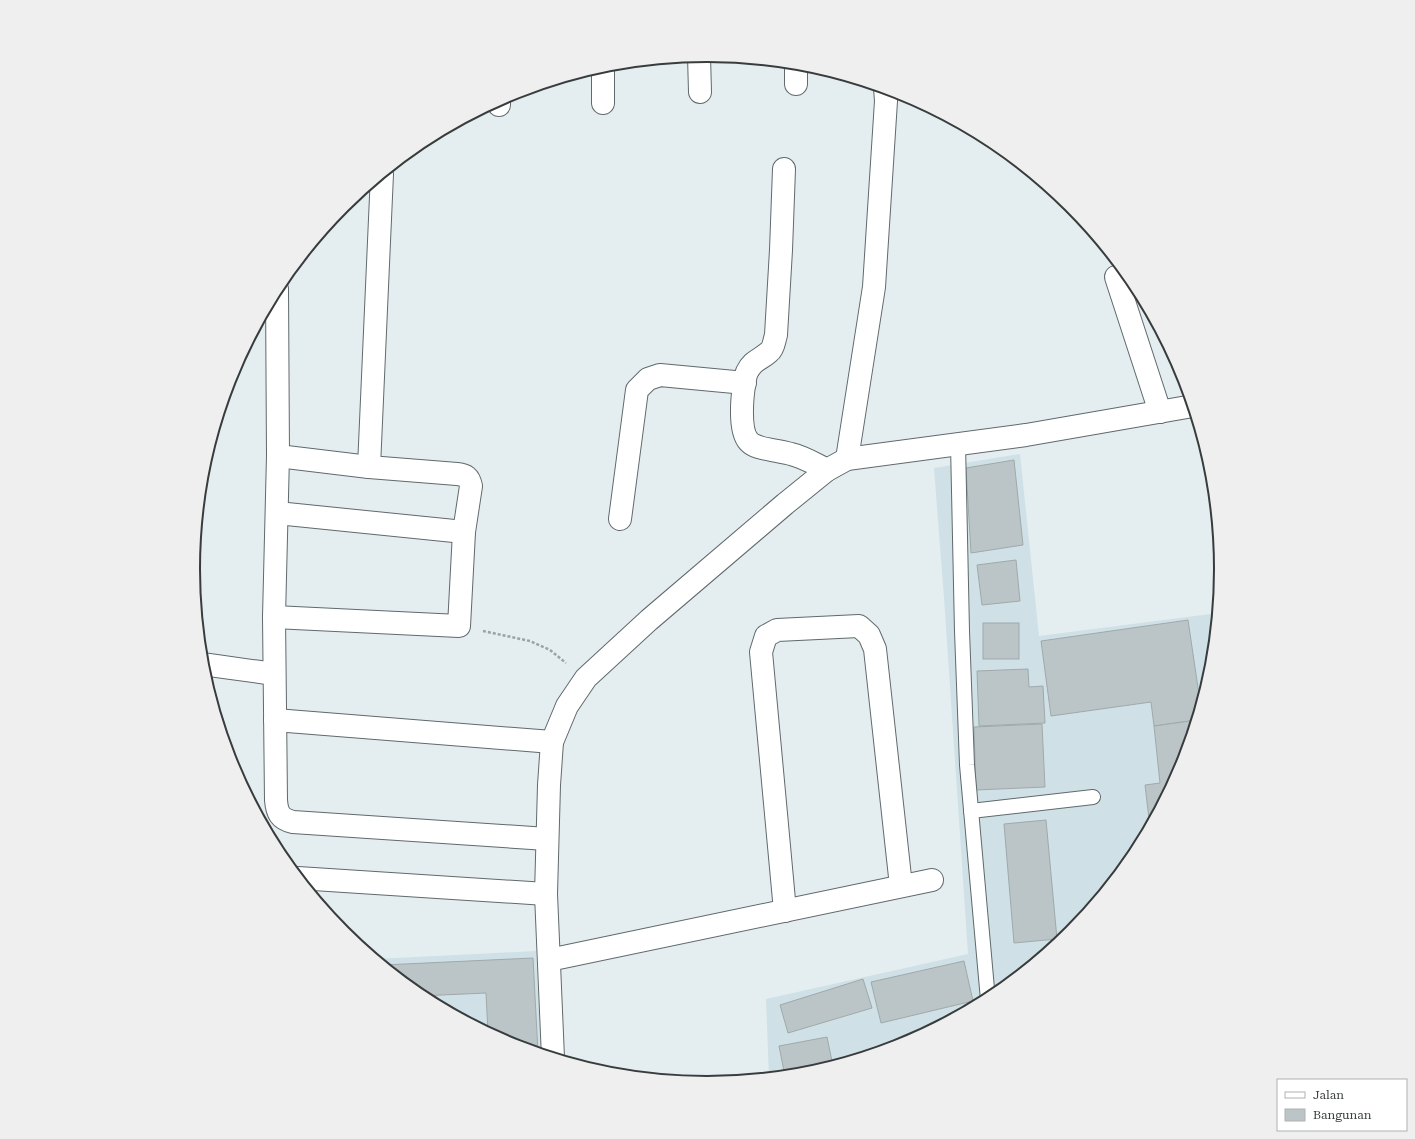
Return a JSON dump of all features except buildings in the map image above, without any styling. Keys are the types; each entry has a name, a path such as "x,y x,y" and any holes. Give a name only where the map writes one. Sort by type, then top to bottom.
{"street":[{"path":"700,62 700,92"},
{"path":"603,73 603,103"},
{"path":"847,459 874,287 886,95"},
{"path":"784,169 776,335 774,345 769,352 757,359 750,366 746,374 742,420 743,431 747,440 752,445 762,449 804,457 827,470"},
{"path":"369,467 382,181"},
{"path":"1116,277 1160,412"},
{"path":"277,302 278,456 274,674 277,808 280,815 286,820 547,839"},
{"path":"620,519 637,390 648,379 660,376 745,383"},
{"path":"553,1053 546,894 552,742 567,706 586,678 649,620 784,504 827,470 847,459 1026,435 1188,407"},
{"path":"274,617 459,626 464,532 471,486 470,479 468,477 457,474 369,467 278,456"},
{"path":"277,513 464,532"},
{"path":"785,911 761,652 766,636 778,630 859,626 869,635 875,648 901,886"},
{"path":"209,665 274,674"},
{"path":"275,720 552,742"},
{"path":"305,878 546,894"},
{"path":"549,960 932,880"}],"lane":[{"path":"958,444 967,765 987,992"},
{"path":"971,811 1093,797"}],"path":[{"path":"459,626 530,641 550,650 586,678"}],"shaded area":[{"path":"1020,454 1039,636 1213,614 1211,636 1198,701 1176,764 1163,794 1147,823 1110,878 1089,904 1042,951 989,991 932,1025 871,1050 839,1060 769,1073 766,999 968,954 934,468"},
{"path":"536,951 541,1049 483,1025 454,1009 399,972 382,959"}]}
